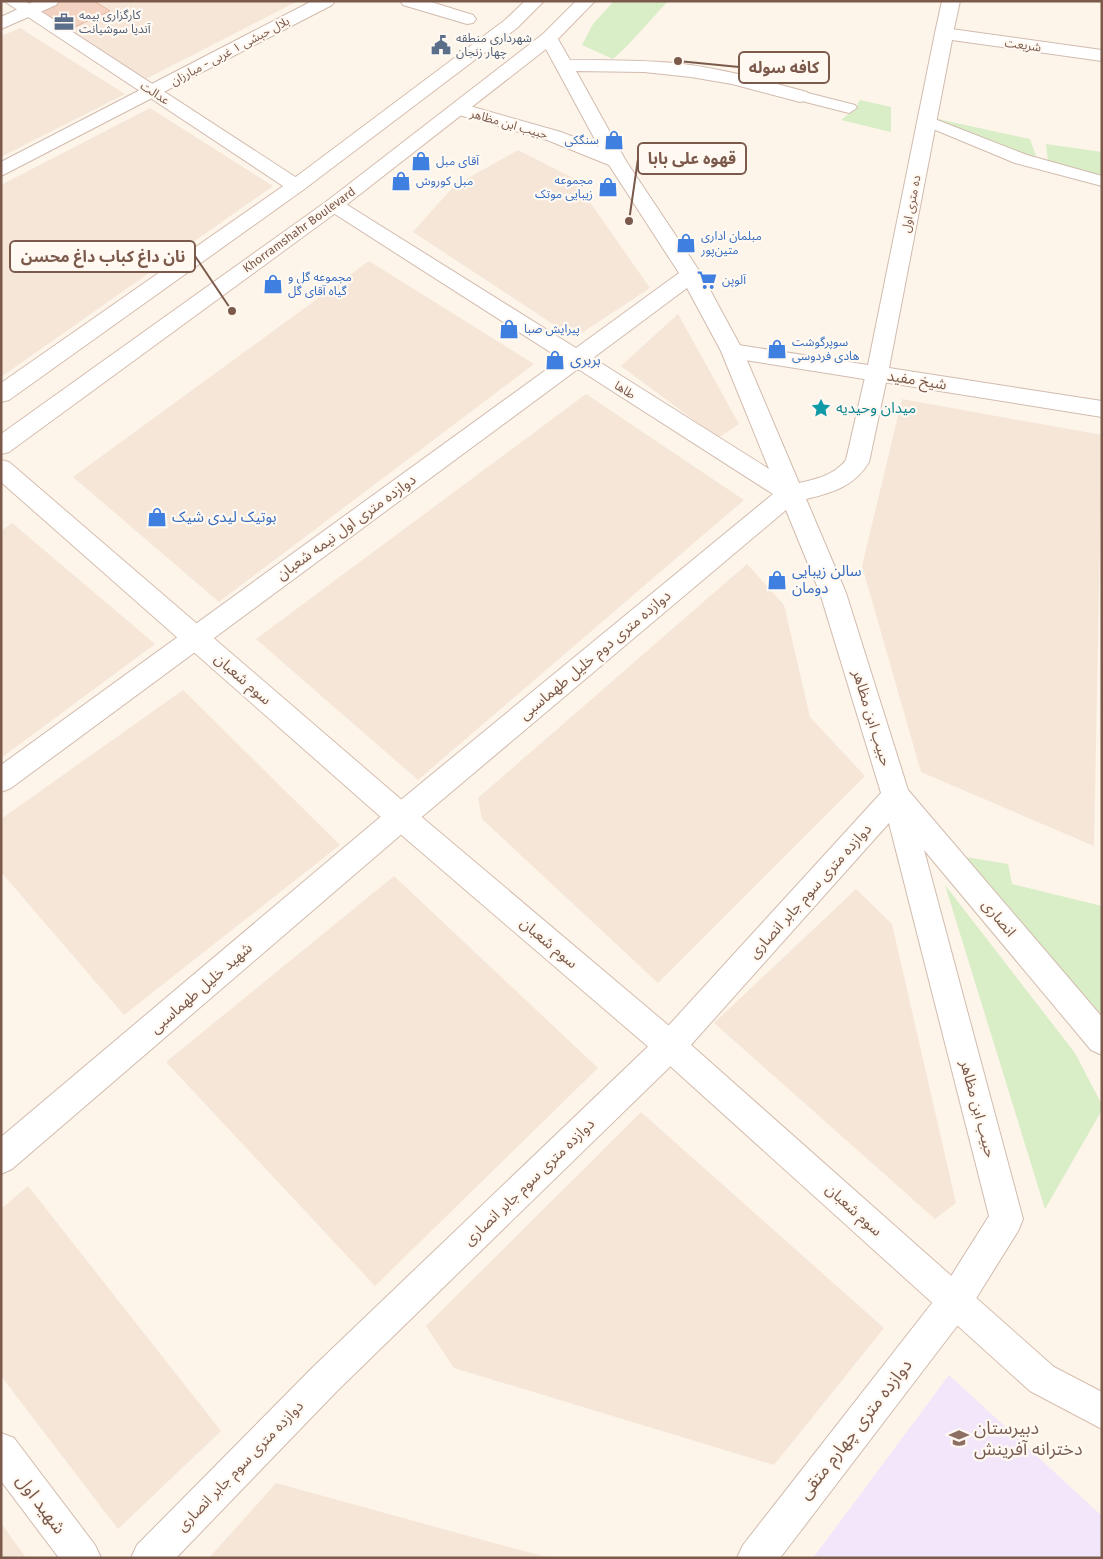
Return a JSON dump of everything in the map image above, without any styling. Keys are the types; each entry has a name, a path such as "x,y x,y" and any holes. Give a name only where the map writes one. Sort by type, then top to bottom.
{"street":[{"name":"عدالت","path":"13,1 296,186"},
{"path":"1,24 50,1"},
{"name":"بلال حبشی ۱ غربی - مبارزان","path":"1,170 326,1"},
{"path":"409,1 467,18"},
{"path":"1,394 296,186 511,24 535,1"},
{"name":"Khorramshahr Boulevard","path":"1,446 334,205 459,110 549,38 586,1"},
{"name":"ده متری اول","path":"790,493 829,484 850,473 857,462 952,1"},
{"name":"شریعت","path":"944,34 1102,56"},
{"name":"حبیب ابن مظاهر","path":"549,38 616,161 691,275 732,351 832,593 896,796 1006,1219 955,1301"},
{"path":"564,66 612,66 690,71 736,79 849,108"},
{"name":"حبیب ابن مظاهر","path":"459,110 554,136 616,161"},
{"path":"927,121 1021,159 1102,181"},
{"name":"طاها","path":"334,205 790,493"},
{"name":"دوازده متری اول نیمه شعبان","path":"1,780 691,275"},
{"name":"شیخ مفید","path":"732,351 1102,409"},
{"name":"سوم شعبان","path":"1,468 400,817 670,1046 1042,1379 1102,1411"},
{"name":"دوازده متری دوم خلیل طهماسبی","path":"400,817 790,493"},
{"name":"انصاری","path":"896,796 1102,1040"},
{"name":"دوازده متری سوم جابر انصاری","path":"150,1558 325,1379 670,1046 896,796"},
{"name":"شهید خلیل طهماسبی","path":"1,1158 400,817"},
{"name":"دوازده متری چهارم متقی","path":"756,1558 955,1301"},
{"name":"شهید اول","path":"1,1451 82,1558"}],"shaded area":[{"path":"50,1 298,1 138,83 29,12"},
{"path":"20,28 125,94 1,157 1,36"},
{"path":"150,108 273,186 1,377 1,185"},
{"path":"518,150 573,178 650,288 574,338 413,232 454,186"},
{"path":"369,261 534,364 219,602 73,477"},
{"path":"678,314 739,424 718,438 621,366"},
{"path":"586,394 744,500 418,780 256,639"},
{"path":"902,399 1102,435 1094,846 921,772 862,566"},
{"path":"12,523 155,644 1,758 1,531"},
{"path":"747,564 784,605 810,717 865,776 658,983 482,819 478,798"},
{"path":"183,690 340,845 124,1015 1,872 1,819"},
{"path":"394,876 598,1068 375,1286 166,1062"},
{"path":"856,889 892,924 956,1203 935,1219 714,1023"},
{"path":"641,1112 884,1328 774,1465 454,1368 426,1326"},
{"path":"28,1186 221,1431 118,1529 1,1376 1,1209"},
{"name":"دبیرستان دخترانه آفرینش","path":"949,1375 1102,1516 1102,1558 813,1558"},
{"path":"276,1483 494,1543 550,1558 209,1558"},
{"path":"1,1523 26,1558 1,1558"}],"green space":[{"path":"614,1 668,1 613,59 582,45 593,24"},
{"path":"860,100 891,107 891,132 841,120 855,109"},
{"path":"938,119 1030,139 1037,159 958,130"},
{"path":"1046,144 1102,152 1102,176 1048,162"},
{"path":"959,856 1008,864 1012,884 1102,906 1102,1015"},
{"path":"945,885 1075,1053 1102,1105 1102,1110 1045,1209"}],"building":[{"name":"کارگزاری بیمه آندیا سوشیانت","path":"50,1 94,1 110,11 61,33 29,12"}],"place":[{"name":"کارگزاری بیمه آندیا سوشیانت","path":"64,22"},
{"name":"شهرداری منطقه چهار زنجان","path":"441,45"},
{"name":"کافه سوله","path":"678,61"},
{"name":"سنگکی","path":"614,140"},
{"name":"آقای مبل","path":"421,161"},
{"name":"مبل کوروش","path":"401,181"},
{"name":"مجموعه زیبایی موتک","path":"608,187"},
{"name":"قهوه علی بابا","path":"629,221"},
{"name":"مبلمان اداری متین‌پور","path":"686,243"},
{"name":"آلوپن","path":"707,280"},
{"name":"مجموعه گل و گیاه آقای گل","path":"273,284"},
{"name":"نان داغ کباب داغ محسن","path":"232,311"},
{"name":"پیرایش صبا","path":"509,329"},
{"name":"سوپرگوشت هادی فردوسی","path":"777,349"},
{"name":"بربری","path":"555,360"},
{"name":"میدان وحیدیه","path":"821,408"},
{"name":"بوتیک لیدی شیک","path":"157,517"},
{"name":"سالن زیبایی دومان","path":"777,580"},
{"name":"دبیرستان دخترانه آفرینش","path":"959,1438"}]}
